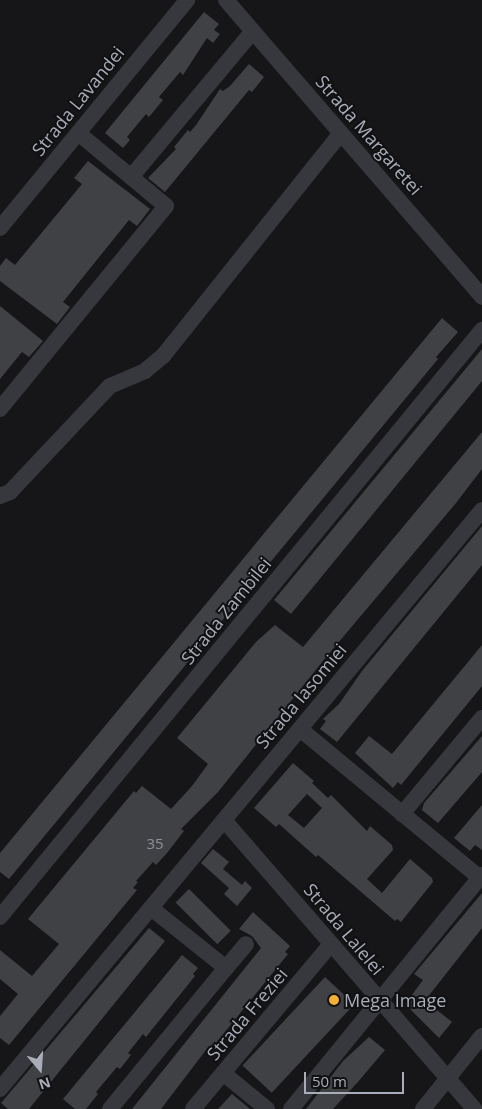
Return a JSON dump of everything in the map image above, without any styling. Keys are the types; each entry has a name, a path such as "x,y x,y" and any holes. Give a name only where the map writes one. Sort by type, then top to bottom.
{"street":[{"name":"Strada Lavandei","path":"0,228 187,0"},
{"name":"Strada Margaretei","path":"226,0 482,297"},
{"path":"131,177 253,30"},
{"path":"0,409 166,206 78,133"},
{"path":"0,496 10,492 110,386 145,371 163,356 341,133"},
{"name":"Strada Zambilei","path":"0,917 482,330"},
{"name":"Strada Iasomiei","path":"0,1089 482,510"},
{"path":"402,814 482,718"},
{"path":"291,1109 481,877 300,729"},
{"name":"Strada Lalelei","path":"224,820 446,1080 474,1109"},
{"path":"151,908 226,968"},
{"path":"110,1109 246,944"},
{"name":"Strada Freziei","path":"193,1109 331,944"},
{"path":"423,1109 482,1036"},
{"path":"223,1073 267,1109"}],"building":[{"path":"204,12 219,24 214,30 220,34 213,43 207,38 183,75 180,72 159,97 163,100 149,117 146,114 127,137 130,140 123,148 105,133"},
{"path":"249,64 264,77 252,92 249,90 165,192 148,178 176,149 174,147 188,130 190,132 196,125 220,89 223,91 230,86"},
{"path":"88,161 150,209 137,226 129,220 63,302 70,307 57,324 0,281 0,266 6,258 15,265 82,184 74,178"},
{"path":"0,306 43,341 29,357 22,352 0,379"},
{"path":"442,318 458,332 436,357 438,359 9,879 0,872 0,853"},
{"path":"482,349 482,381 291,614 274,600"},
{"path":"482,432 482,469 456,503 327,656 218,792 181,829 184,831 167,853 156,865 153,862 136,881 138,882 133,888 137,890 9,1045 0,1038 0,1016 18,994 0,979 0,950 32,976 59,944 28,919 134,791 136,793 142,786 171,809 192,786 208,764 177,738 256,642 275,625 303,647"},
{"path":"482,526 482,565 337,742 320,729 326,721 323,719 339,704 362,671"},
{"path":"482,645 482,686 401,785 398,782 393,788 355,753 369,736 392,754"},
{"path":"482,736 482,772 438,823 422,810 424,803"},
{"path":"293,763 314,781 312,783 328,798 331,795 367,831 370,826 392,845 393,850 367,879 382,893 410,859 432,878 433,882 401,922 397,919 395,921 318,855 316,857 279,824 276,827 254,808","holes":["307,794 322,808 304,828 288,815"]},
{"path":"482,805 482,850 475,845 470,851 454,838"},
{"path":"213,849 229,862 223,869 242,885 245,881 252,888 237,906 224,894 229,888 201,863"},
{"path":"189,889 231,931 217,944 176,902"},
{"path":"482,893 482,928 427,998 431,1000 428,1003 452,1022 439,1038 405,1004 423,980 414,974"},
{"path":"253,912 290,946 285,952 288,954 212,1048 209,1046 161,1109 132,1109 261,948 252,936 239,929"},
{"path":"149,928 165,941 29,1109 8,1109 1,1103"},
{"path":"182,955 198,968 193,974 195,976 146,1037 143,1034 128,1053 131,1055 120,1069 117,1067 96,1092 98,1094 86,1109 75,1109 63,1099"},
{"path":"325,977 354,1004 272,1093 242,1065"},
{"path":"369,1037 385,1050 357,1083 333,1109 306,1109 343,1061"},
{"path":"232,1094 250,1109 218,1109"}],"place":[{"name":"Mega Image","path":"334,1000"}]}
